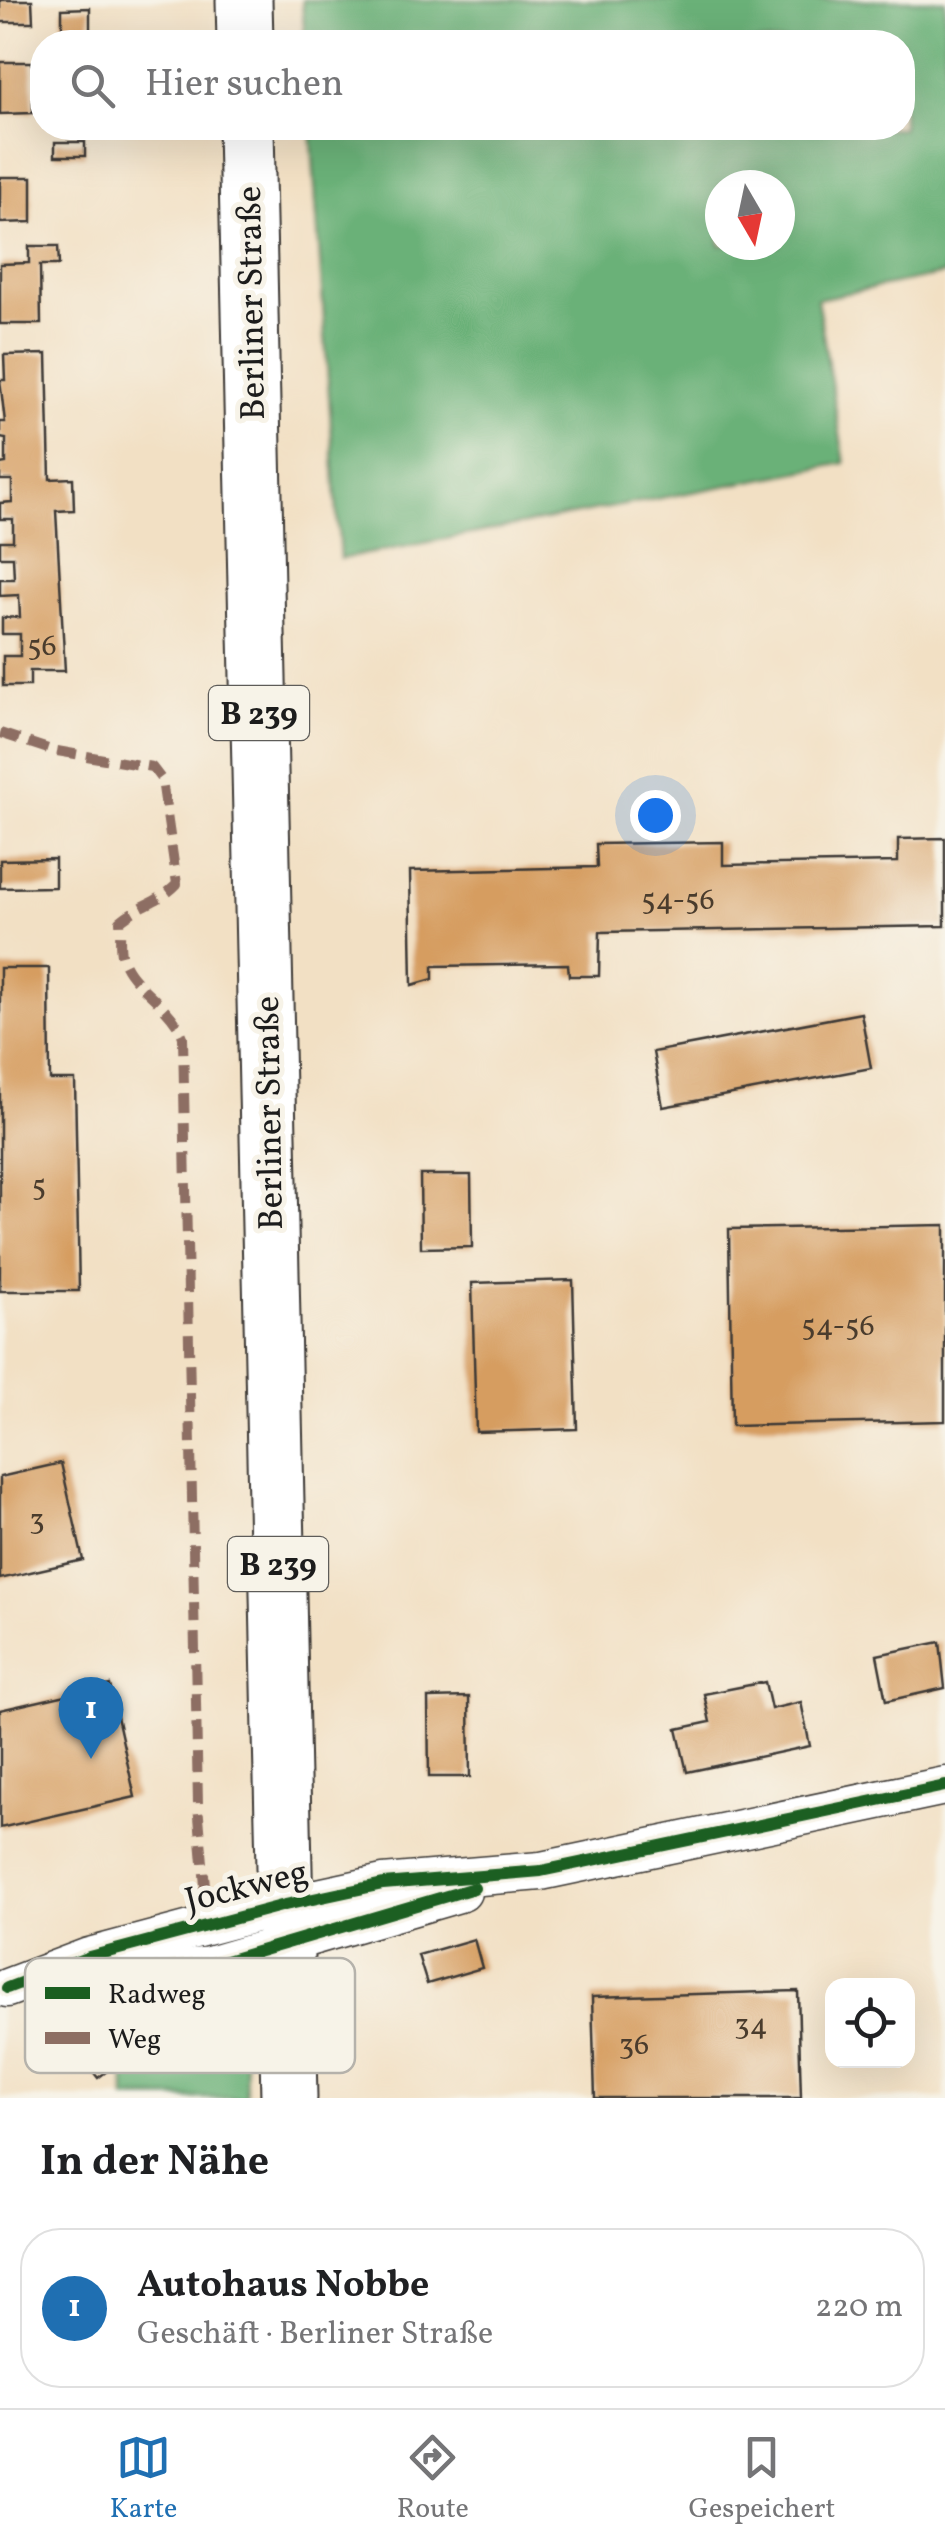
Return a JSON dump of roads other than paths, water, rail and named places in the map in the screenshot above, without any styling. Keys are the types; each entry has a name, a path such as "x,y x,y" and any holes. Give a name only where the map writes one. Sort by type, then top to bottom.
{"main road":[{"path":"244,0 245,30"},
{"name":"Berliner Straße","path":"246,140 287,1958"},
{"name":"Berliner Straße","path":"289,2073 290,2098"}],"street":[{"name":"Jockweg","path":"224,1958 286,1924 398,1914 507,1877 945,1786"}],"place":[{"name":"Autohaus Nobbe","path":"91,1759"}]}
